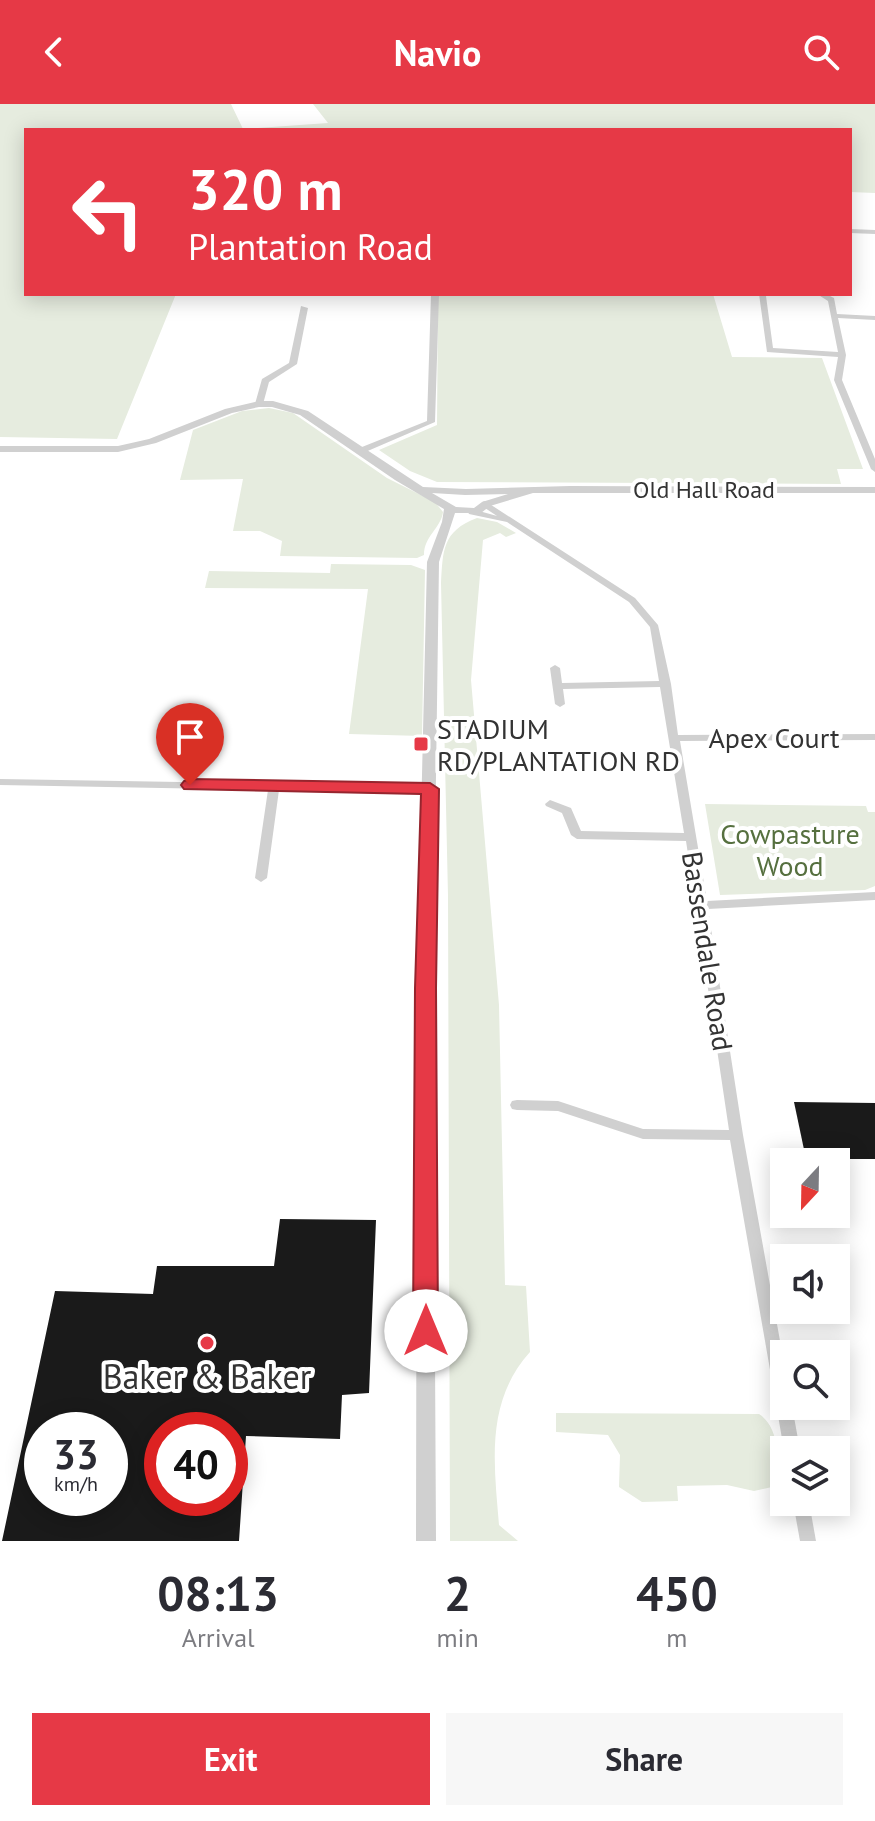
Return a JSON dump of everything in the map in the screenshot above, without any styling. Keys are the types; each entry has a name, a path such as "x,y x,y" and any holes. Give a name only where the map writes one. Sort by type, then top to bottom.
{"street":[{"path":"852,231 875,232"},
{"path":"360,451 431,422 435,296"},
{"path":"762,296 770,350 842,355"},
{"path":"824,296 831,300 842,355 838,380 875,469"},
{"path":"259,404 265,381 293,364 304,308"},
{"path":"833,316 875,318"},
{"path":"0,449 97,451 128,447 229,411 259,404 286,407 304,413 450,507 472,512"},
{"name":"Old Hall Road","path":"415,486 466,492 875,490"},
{"name":"Old Hall Road","path":"472,512 486,504 533,490"},
{"path":"443,533 450,507 449,497 466,492 483,497 486,504"},
{"name":"Bassendale Road","path":"486,504 632,600 655,627 702,905 736,1135 790,1436"},
{"path":"426,1541 425,988 433,562 436,543 443,533 472,512"},
{"name":"Bassendale Road","path":"472,512 512,523"},
{"path":"555,668 560,704"},
{"path":"558,686 666,684"},
{"name":"Apex Court","path":"674,738 875,737"},
{"path":"0,782 430,789"},
{"path":"261,878 274,786"},
{"path":"550,804 567,811 577,835 690,837"},
{"path":"702,905 875,896"},
{"path":"517,1105 558,1106 643,1134 736,1135"},
{"path":"804,1516 808,1541"}],"green space":[{"path":"0,104 231,104 243,128 24,128 24,296 175,296 117,439 0,437"},
{"path":"313,104 875,104 875,193 852,192 852,128 257,128 328,123"},
{"path":"438,296 714,296 732,357 822,358 863,469 837,469 841,484 437,482 410,471 379,450 437,425"},
{"path":"269,408 293,413 387,478 435,502 443,512 424,555 417,558 280,556 282,541 260,531 233,531 243,479 180,480 193,430 242,411"},
{"path":"477,518 497,522 516,533 506,537 500,533 483,540 471,680 499,1005 505,1285 526,1286 530,1352 505,1391 496,1434 495,1479 499,1525 518,1541 450,1541 448,896 441,583 447,543 457,529"},
{"path":"331,564 411,565 425,570 422,736 349,734 368,589 205,588 209,571 330,573"},
{"name":"Cowpasture Wood","path":"705,804 866,806 868,812 875,812 875,886 865,890 720,895"},
{"path":"556,1413 759,1414 771,1427 774,1436 770,1436 770,1487 754,1491 727,1485 677,1486 678,1501 642,1502 619,1487 620,1455 608,1435 556,1432"}],"building":[{"path":"794,1102 875,1103 875,1159 850,1159 850,1148 804,1148"},
{"name":"Baker & Baker","path":"280,1219 376,1220 369,1393 342,1395 340,1439 248,1436 248,1412 144,1412 144,1516 241,1516 239,1541 2,1541 24,1437 24,1516 128,1516 128,1412 29,1412 55,1291 153,1294 157,1266 274,1266"}],"place":[{"name":"STADIUM RD/PLANTATION RD","path":"421,744"},
{"name":"Baker & Baker","path":"207,1343"}],"route":[{"path":"190,785 430,789 425,988 426,1331"}]}
